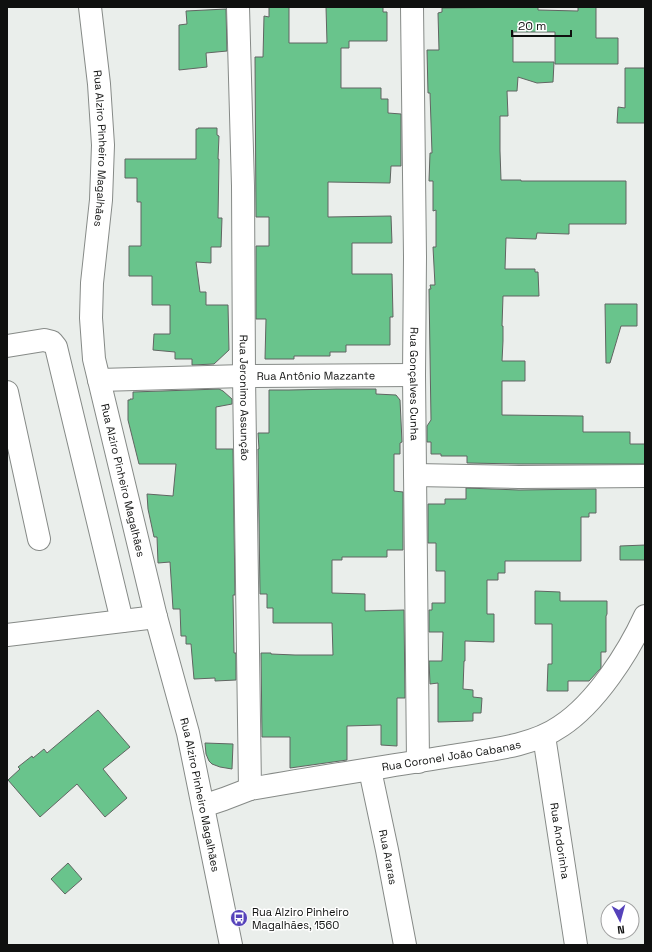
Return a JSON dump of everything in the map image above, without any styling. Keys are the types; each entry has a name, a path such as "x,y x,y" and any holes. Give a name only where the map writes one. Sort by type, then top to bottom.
{"street":[{"name":"Rua Alziro Pinheiro Magalhães","path":"90,7 100,84 104,145 101,200 92,283 91,318 94,359 156,617 188,733 231,945"},
{"name":"Rua Jeronimo Assunção","path":"238,7 243,186 244,376 250,789"},
{"name":"Rua Gonçalves Cunha","path":"412,7 416,257 414,376 418,762"},
{"path":"7,346 44,340 52,342 56,347 122,621"},
{"name":"Rua Antônio Mazzante","path":"99,380 244,376 414,376"},
{"path":"7,392 39,539"},
{"path":"415,475 519,477 645,476"},
{"path":"7,635 156,617"},
{"name":"Rua Coronel João Cabanas","path":"203,806 250,789 522,744 544,736 562,726 579,712 602,688 643,626"},
{"name":"Rua Andorinha","path":"544,736 576,945"},
{"name":"Rua Araras","path":"370,770 405,945"}],"building":[{"path":"269,7 289,7 289,43 327,43 326,7 383,7 383,12 387,12 387,41 349,41 349,48 341,48 341,88 381,88 381,99 388,99 388,113 401,114 401,166 391,166 390,183 328,182 328,217 391,216 392,243 352,243 352,274 392,274 393,317 390,317 390,345 346,345 346,352 330,352 330,356 294,356 294,359 265,359 266,319 256,319 256,246 269,246 269,217 256,217 255,57 263,57 264,16 269,17"},
{"path":"538,7 538,10 578,11 578,7 596,7 596,38 618,38 618,64 555,64 555,32 513,32 513,62 554,62 553,82 537,83 518,77 517,91 507,91 508,116 500,116 501,180 626,181 626,224 569,224 569,234 537,233 536,239 506,238 505,269 535,269 535,272 538,272 539,296 503,296 502,361 525,361 525,381 502,381 502,415 583,416 583,432 630,432 630,444 645,444 645,464 467,463 467,456 441,456 441,454 431,454 431,442 427,442 427,426 431,420 429,289 431,289 430,285 435,285 433,247 436,247 436,210 433,211 433,181 429,181 430,153 432,153 427,50 439,50 438,13 442,12 442,8"},
{"path":"226,9 227,51 206,53 207,67 179,70 179,25 187,24 186,11"},
{"path":"625,68 645,68 645,123 617,123 618,107 625,108"},
{"path":"217,128 217,135 219,136 218,218 222,218 221,247 211,247 211,263 196,262 200,292 206,292 206,305 228,305 229,350 214,364 192,365 192,359 175,359 175,352 153,350 154,334 170,334 170,305 152,305 152,276 129,276 129,246 141,246 141,202 137,202 137,178 125,178 125,159 196,159 196,129"},
{"path":"605,304 637,304 637,326 621,326 610,363 606,363"},
{"path":"219,389 232,399 232,404 216,407 216,449 233,449 235,595 233,595 236,680 215,681 215,678 194,679 191,644 186,644 186,636 181,636 180,609 173,609 170,562 158,563 157,537 154,537 148,509 147,494 173,496 176,464 139,464 128,420 128,400 133,399 133,392"},
{"path":"376,389 376,394 396,395 400,400 402,442 400,443 400,454 394,454 394,491 403,492 403,550 387,550 387,557 342,557 342,560 332,560 332,593 365,594 365,611 404,610 405,698 397,698 397,746 381,745 381,725 347,726 347,760 290,768 290,737 262,737 261,653 333,655 332,623 273,623 273,608 267,608 267,594 260,594 258,433 269,433 269,390"},
{"path":"466,488 519,490 596,489 596,513 589,513 589,517 581,517 581,561 505,561 505,573 498,573 498,580 487,580 487,614 494,614 494,642 465,641 464,661 463,689 473,690 473,697 482,698 481,713 473,713 473,721 438,722 438,683 430,684 429,661 442,661 443,632 429,632 429,610 432,610 432,603 445,603 445,571 436,571 436,543 428,543 428,504 445,504 445,499 466,499"},
{"path":"645,545 645,560 620,560 620,546"},
{"path":"535,591 560,592 560,601 607,601 606,652 601,652 601,668 589,681 568,681 568,691 547,691 548,664 552,664 552,624 535,624"},
{"path":"98,710 130,747 103,769 127,798 105,817 77,784 40,817 8,780 20,769 18,767 32,756 33,758 44,749 47,753"},
{"path":"205,743 233,744 232,769 212,764 206,754"},
{"path":"68,863 82,879 65,894 51,879"}],"place":[{"name":"Rua Alziro Pinheiro Magalhães, 1560","path":"239,918"}]}
